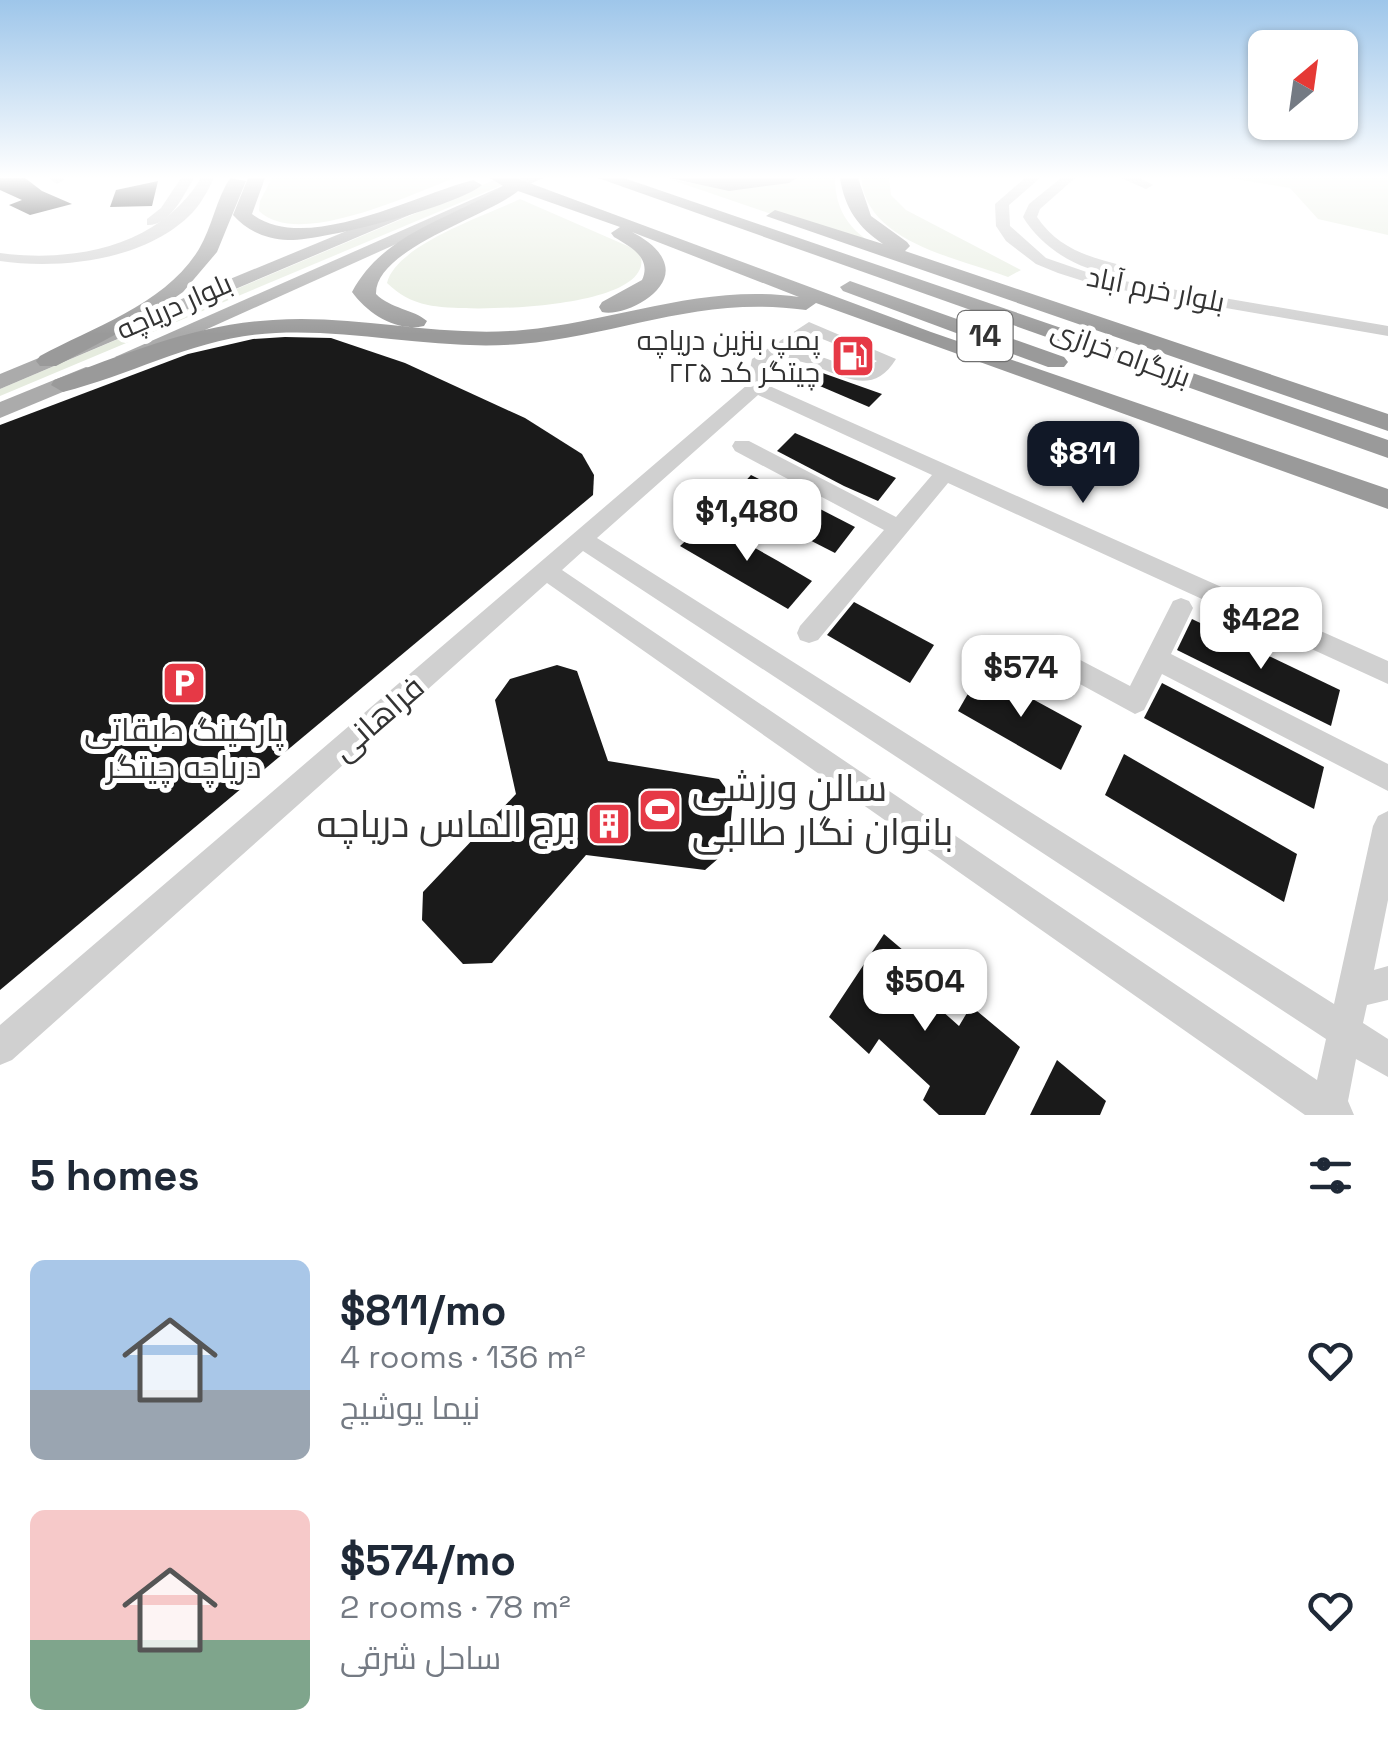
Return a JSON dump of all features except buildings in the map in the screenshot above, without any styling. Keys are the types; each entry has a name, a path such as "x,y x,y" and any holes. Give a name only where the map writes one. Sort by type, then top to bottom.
{"highway":[{"path":"48,361 144,310 186,281 208,251 216,230"},
{"path":"274,230 288,234 318,230"},
{"path":"431,230 378,264 368,276 363,292 373,306 392,317 423,322 530,321 615,306 634,298 654,282 658,267 653,255 618,230"},
{"path":"646,230 923,337 1388,499"},
{"name":"بزرگراه خرازی","path":"693,230 1388,482"},
{"name":"بزرگراه خرازی","path":"756,230 1388,449"},
{"path":"820,230 1004,289 1388,423"},
{"path":"875,230 902,248 1004,289"},
{"path":"62,384 201,337 239,329 329,326 518,338 720,298 793,301 923,337"}],"main road":[{"name":"بلوار دریاچه","path":"0,382 364,230"},
{"name":"بلوار دریاچه","path":"0,411 402,230"}],"street":[{"path":"0,245 45,252 123,236 133,230"},
{"path":"0,257 53,260 96,254 153,230"},
{"name":"بلوار خرم آباد","path":"1007,230 1011,238 1041,262 1099,281 1388,331"},
{"name":"بلوار خرم آباد","path":"1037,230 1058,250 1104,267 1388,316"},
{"path":"767,356 799,356 861,377 881,369 887,359 809,327 767,356 758,363 756,387 1388,673"},
{"name":"فراهانی","path":"0,1048 756,387"},
{"path":"742,446 898,528"},
{"path":"809,633 945,472"},
{"path":"581,540 1388,1059"},
{"path":"546,570 1331,1113 1388,826"},
{"path":"1064,663 1135,702 1181,608"},
{"path":"1157,659 1388,778"},
{"path":"1354,991 1388,983"}],"shaded area":[{"path":"376,230 395,230 0,396 0,389"},
{"path":"451,230 591,230 639,251 639,271 622,286 556,304 479,308 428,305 406,297 387,283 394,269 424,244"},
{"path":"818,230 855,230 897,257"},
{"path":"893,230 944,230 1021,270 1008,277 940,254"}],"place":[{"name":"پمپ بنزین دریاچه چیتگر کد ۲۲۵","path":"853,356"},
{"name":"پارکینگ طبقاتی دریاچه چیتگر","path":"184,683"},
{"name":"سالن ورزشی بانوان نگار طالبی","path":"660,810"},
{"name":"برج الماس دریاچه","path":"609,824"}]}
